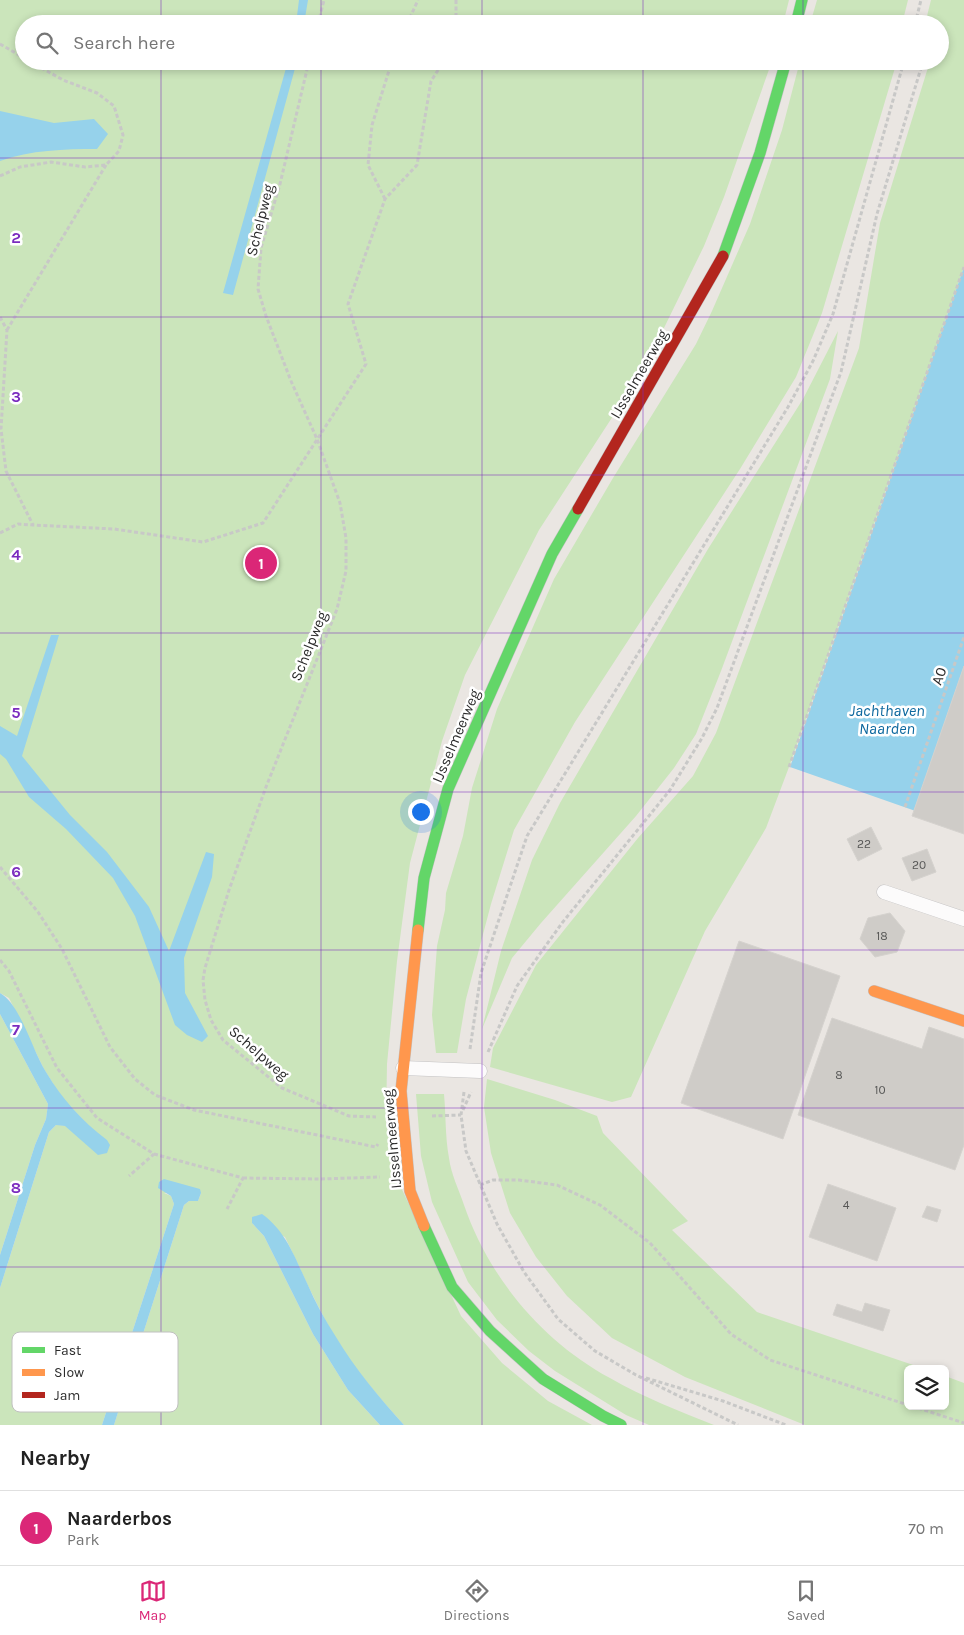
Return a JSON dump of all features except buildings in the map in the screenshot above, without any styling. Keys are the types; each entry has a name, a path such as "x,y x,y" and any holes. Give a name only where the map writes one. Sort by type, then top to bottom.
{"main road":[{"path":"798,15 802,0"},
{"name":"IJsselmeerweg","path":"621,1425 543,1379 490,1331 452,1287 431,1244 410,1191 401,1091 424,878 448,789 552,554 723,257 760,153 783,70"},
{"path":"874,992 964,1021"}],"lane":[{"path":"884,892 964,919"},
{"path":"403,1068 474,1070"}],"path":[{"path":"320,15 324,0"},
{"path":"411,15 418,0"},
{"path":"456,0 456,15"},
{"path":"917,15 921,0"},
{"path":"0,44 15,53"},
{"path":"33,525 6,471 1,429 7,330 106,165 119,151 123,135 114,106 97,93 63,80 45,70"},
{"name":"Schelpweg","path":"307,70 280,184 261,248 258,289 266,316 291,381 318,439 340,503 346,538 346,571 337,609 266,787 229,890 203,980 205,1000 211,1020 223,1040 282,1088 349,1116 402,1118"},
{"path":"385,199 368,165 372,124 389,70"},
{"path":"0,533 18,524 114,529 203,542 263,523 366,364 348,304 385,199 416,164 431,82 438,70"},
{"path":"461,1115 474,1070 481,973 527,836 788,407 813,361 833,314 901,70"},
{"path":"738,1425 636,1374 595,1351 558,1319 524,1272 497,1224 466,1151 461,1115 474,1070 517,986 562,923 670,790 702,738 716,708 841,372 877,214 920,70"},
{"path":"0,176 20,167 51,162 85,167 106,165"},
{"path":"790,767 964,268"},
{"path":"0,318 7,330"},
{"name":"A0","path":"905,807 964,637"},
{"path":"0,867 38,912 62,949 110,1047 135,1079 155,1095 194,1110 376,1147 402,1118"},
{"path":"0,960 10,971 57,1068 85,1104 97,1118 154,1154 244,1178 321,1179 408,1175"},
{"path":"129,1176 154,1154"},
{"path":"227,1209 244,1178"},
{"path":"480,1185 493,1180 519,1180 557,1185 600,1205 650,1243 731,1334 770,1360 904,1404"},
{"path":"636,1374 723,1401 786,1425"},
{"path":"924,1410 964,1423"}],"green space":[{"path":"0,0 789,0 785,15 15,15 15,70 769,70 724,197 704,246 647,362 539,530 465,675 442,741 410,863 397,961 387,1064 386,1123 398,1181 461,1316 502,1363 548,1401 592,1425 404,1425 342,1349 321,1313 285,1237 252,1223 264,1236 313,1334 348,1390 380,1425 114,1425 118,1412 178,1412 178,1332 144,1332 184,1205 189,1201 198,1201 201,1193 164,1193 171,1196 174,1204 132,1332 12,1332 12,1412 106,1412 102,1425 0,1425 0,1288 49,1132 56,1125 92,1129 62,1098 44,1069 9,998 0,993"},
{"path":"817,0 908,0 904,15 813,15"},
{"path":"931,0 964,0 964,267 766,828 705,931 631,1097 612,1102 490,1067 493,1048 536,965 638,838 693,776 716,733 859,348 880,223 927,70 949,70 949,15 927,15"},
{"path":"798,70 894,70 822,313 796,377 740,469 575,722 514,830 491,904 466,999 457,1053 436,1053 432,1015 437,946 445,910 446,893 463,836 472,788 497,709 554,579 613,478 696,344 750,224 782,130"},
{"path":"838,331 830,379 696,734 674,768 636,816 512,958 482,1029 501,951 532,860 560,803 708,549 803,399"},
{"path":"0,1014 48,1104 46,1119 35,1145 0,1255"},
{"path":"487,1079 555,1100 597,1116 603,1133 688,1221 672,1230 757,1312 913,1365 904,1365 904,1410 949,1410 949,1377 964,1383 964,1425 805,1425 685,1377 612,1338 567,1296 536,1257 510,1213 491,1153 484,1107"},
{"path":"416,1094 444,1094 448,1150 455,1182 475,1232 488,1258 503,1282 521,1305 562,1346 585,1363 635,1391 714,1425 649,1425 626,1415 555,1371 529,1351 497,1320 468,1282 432,1202 421,1156"}],"water":[{"path":"299,0 308,0 306,15 297,15"},
{"path":"285,70 295,70 233,295 223,293"},
{"path":"0,111 54,123 94,119 108,134 97,149 36,152 0,161"},
{"name":"Jachthaven Naarden","path":"964,267 964,828 790,767"},
{"path":"51,635 59,635 22,756 70,815 107,852 149,907 169,951 206,852 214,854 212,877 184,958 185,993 208,1036 202,1042 187,1035 175,1025 135,916 113,878 66,829 29,797 6,759 0,754 0,726 17,736"},
{"path":"0,993 14,1007 20,1017 41,1063 59,1092 73,1109 110,1145 107,1153 98,1155 65,1126 56,1125 49,1132 0,1288 0,1255 35,1145 46,1119 48,1104 0,1014"},
{"path":"164,1179 200,1189 201,1193 198,1201 189,1201 184,1205 144,1332 132,1332 174,1204 171,1196 158,1188 159,1182"},
{"path":"262,1214 277,1228 289,1245 317,1304 343,1349 404,1425 380,1425 348,1390 313,1334 264,1236 252,1223 252,1217"},
{"path":"106,1412 118,1412 114,1425 102,1425"}],"traffic: fast":[{"path":"798,15 802,0"},
{"path":"723,256 760,153 783,70"},
{"path":"418,930 424,878 448,789 552,554 578,509"},
{"path":"424,1226 452,1287 490,1331 543,1379 621,1425"}],"traffic: slow":[{"path":"418,930 401,1091 410,1191 424,1226"},
{"path":"874,991 964,1021"}],"traffic: jam":[{"path":"578,509 723,256"}],"place":[{"name":"Naarderbos","path":"261,563"}]}
